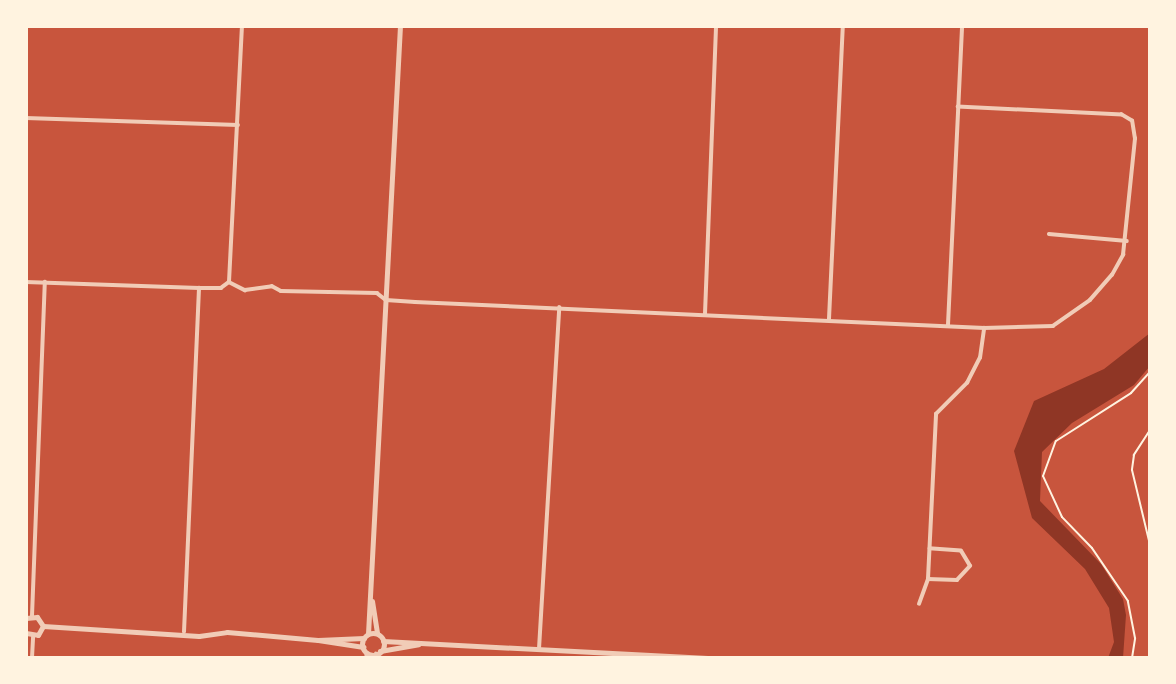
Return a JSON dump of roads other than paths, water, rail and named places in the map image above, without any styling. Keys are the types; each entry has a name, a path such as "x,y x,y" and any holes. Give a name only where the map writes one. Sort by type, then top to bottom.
{"street":[{"path":"229,282 242,26"},
{"path":"366,653 372,601 400,26"},
{"path":"705,314 716,26"},
{"path":"829,319 843,26"},
{"path":"948,325 962,26"},
{"path":"229,282 245,290 272,286 281,291 377,293 386,300 1032,330 1053,326 1073,315 1112,275 1127,241 1135,139 1132,121 1122,115 958,107"},
{"path":"26,118 238,125"},
{"path":"1049,234 1127,241"},
{"path":"26,282 220,288 229,282"},
{"path":"44,282 29,617 43,626 317,640 377,634"},
{"path":"184,632 199,288"},
{"path":"539,649 559,308"},
{"path":"919,604 928,579 936,414 967,383 980,358 984,328"},
{"path":"928,579 957,580 970,566 961,551 930,548"},
{"path":"372,601 377,634 383,641 708,658"},
{"path":"32,658 33,636 43,626"},
{"path":"26,634 33,636"},
{"path":"317,640 377,654 418,644"},
{"path":"377,654 383,641"}]}
